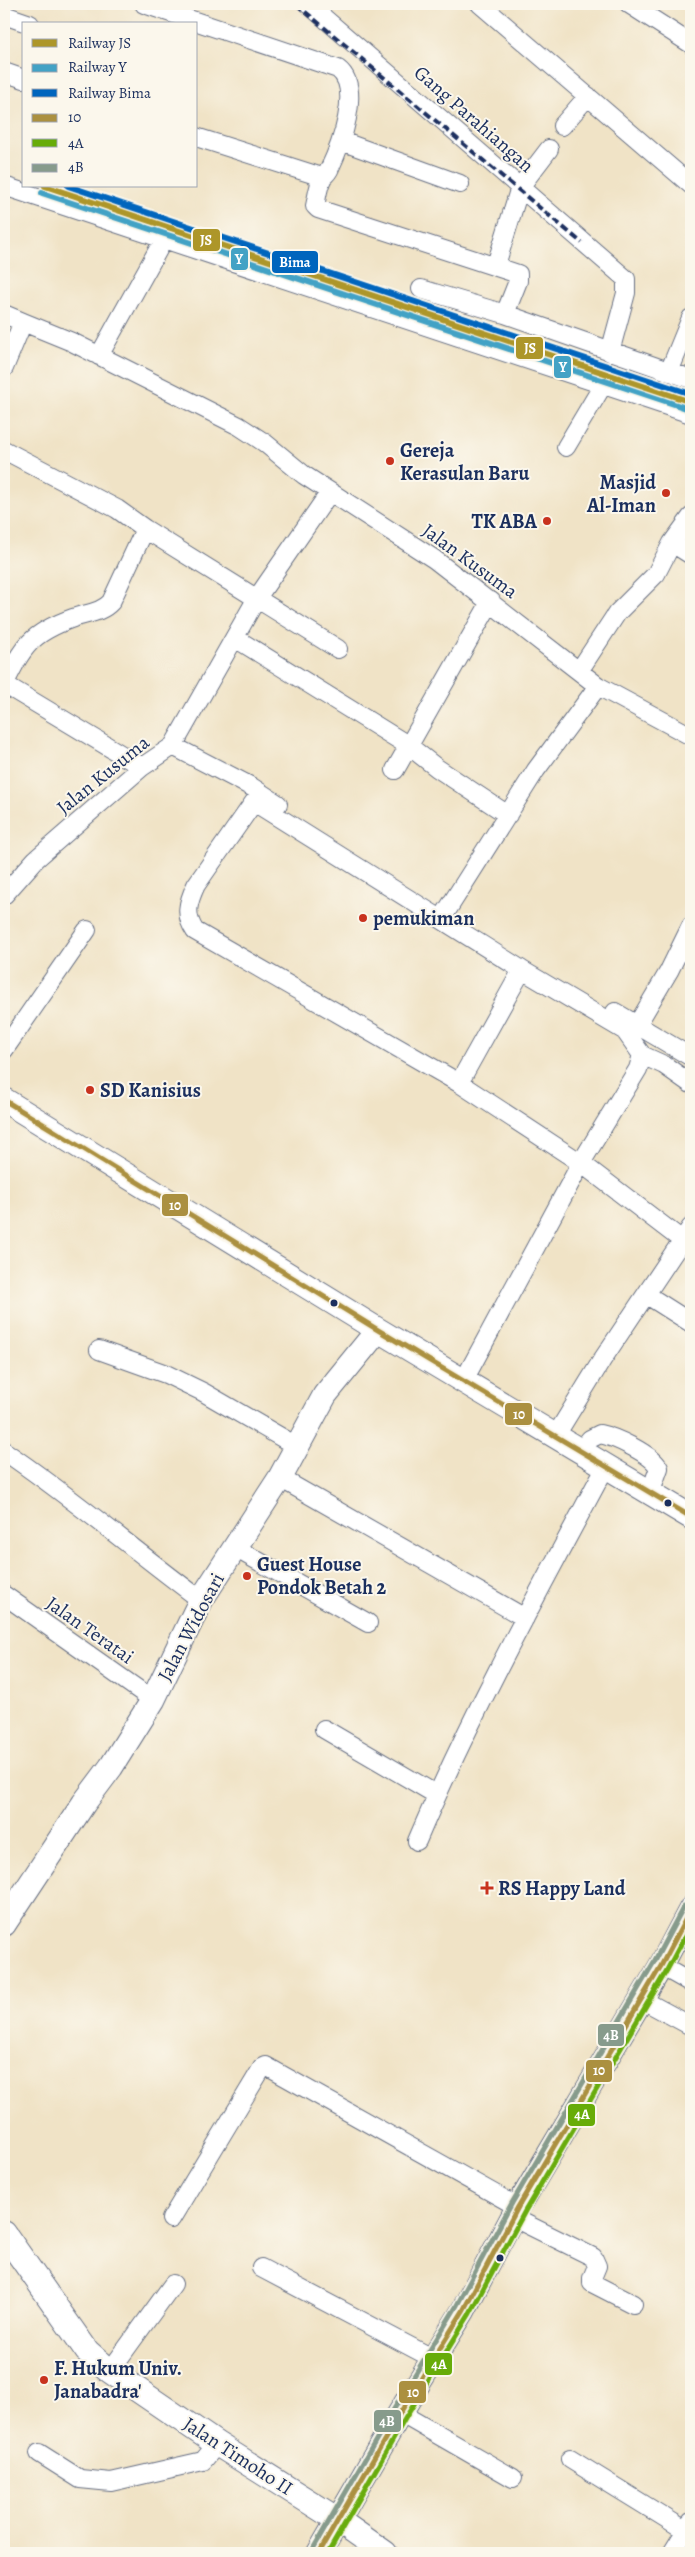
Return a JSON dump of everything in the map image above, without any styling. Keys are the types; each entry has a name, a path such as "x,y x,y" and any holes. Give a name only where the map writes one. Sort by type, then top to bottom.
{"street":[{"path":"144,4 198,22"},
{"name":"Gang Parahiangan","path":"308,4 626,279 628,286 610,352"},
{"path":"480,4 691,185"},
{"path":"639,6 691,44"},
{"path":"4,14 25,22"},
{"path":"198,22 338,69 347,80 348,110 341,141 327,174 322,177 315,206 318,209 496,265 518,274 518,281 505,314"},
{"path":"4,72 22,78"},
{"path":"562,126 588,96"},
{"path":"198,138 322,177"},
{"path":"341,141 460,184"},
{"path":"496,265 520,187 549,149"},
{"path":"4,186 691,414"},
{"path":"99,356 164,239"},
{"path":"422,289 505,314 691,379"},
{"path":"4,314 99,356 240,426 265,443 304,475 330,492"},
{"path":"669,372 691,318"},
{"path":"4,368 23,322"},
{"path":"566,447 602,384"},
{"path":"4,450 117,508 146,529 338,649"},
{"name":"Jalan Kusuma","path":"4,895 36,859 142,767 173,746 257,598 330,492 434,559 491,601 598,686 691,736"},
{"path":"579,671 617,613 656,574 672,543 691,517"},
{"path":"142,767 4,684 17,657 34,637 48,628 74,618 104,610 111,602 146,529"},
{"path":"672,543 691,555"},
{"path":"395,770 491,601"},
{"path":"235,638 409,746 437,768 508,815"},
{"path":"446,912 536,770 598,686"},
{"path":"173,746 252,787 446,912 691,1057"},
{"path":"556,1435 602,1360 688,1238 582,1163 458,1083 195,931 189,922 187,913 189,900 196,885 254,802 522,970 625,1031 642,1056 664,1066 691,1084"},
{"path":"637,1025 669,971 691,926"},
{"path":"4,1050 87,930"},
{"path":"458,1083 522,970"},
{"path":"464,1380 582,1163 638,1069 642,1056"},
{"path":"4,1100 378,1330 691,1517"},
{"path":"647,1295 691,1323"},
{"name":"Jalan Widosari","path":"4,1924 84,1803 111,1768 152,1700 201,1600 280,1478 325,1395 378,1330"},
{"path":"98,1350 166,1374 203,1392 298,1447"},
{"path":"581,1450 590,1439 600,1434 609,1436 649,1457 659,1468 650,1493"},
{"path":"4,1451 39,1474 136,1552 201,1600"},
{"path":"417,1841 437,1796 525,1618 606,1466"},
{"path":"280,1478 525,1618"},
{"path":"234,1548 368,1623"},
{"name":"Jalan Teratai","path":"4,1595 152,1700"},
{"path":"324,1729 437,1796"},
{"path":"319,2553 400,2413 463,2311 515,2212 661,1966 691,1909"},
{"path":"661,1966 691,1983"},
{"path":"641,1999 691,2026"},
{"path":"171,2219 262,2068 266,2066 593,2258 597,2266 592,2282 633,2304"},
{"name":"Jalan Timoho II","path":"4,2233 87,2352 110,2371 218,2444 338,2520 385,2553"},
{"path":"261,2268 434,2359"},
{"path":"110,2371 173,2284"},
{"path":"400,2413 513,2478"},
{"path":"39,2453 80,2479 111,2482 203,2461 218,2444"},
{"path":"570,2459 688,2526 672,2553"}],"railway":[{"path":"296,4 582,243"}],"rail line":[{"name":"JS","path":"51,188 691,402"},
{"name":"Bima","path":"74,188 691,394"},
{"name":"Y","path":"42,193 689,409"}],"transit line":[{"name":"10","path":"4,1100 378,1330 691,1517"},
{"name":"4B","path":"313,2549 456,2307 512,2203 654,1962 684,1906"},
{"name":"10","path":"319,2553 400,2413 463,2311 518,2207 661,1966 691,1909"},
{"name":"4A","path":"328,2553 406,2417 469,2315 525,2211 667,1970 691,1925"}],"place":[{"name":"Gereja Kerasulan Baru","path":"390,461"},
{"name":"Masjid Al-Iman","path":"666,493"},
{"name":"TK ABA","path":"547,521"},
{"name":"pemukiman","path":"363,918"},
{"name":"SD Kanisius","path":"90,1090"},
{"name":"Guest House Pondok Betah 2","path":"247,1576"},
{"name":"RS Happy Land","path":"487,1888"},
{"name":"F. Hukum Univ. Janabadra'","path":"44,2380"}]}
